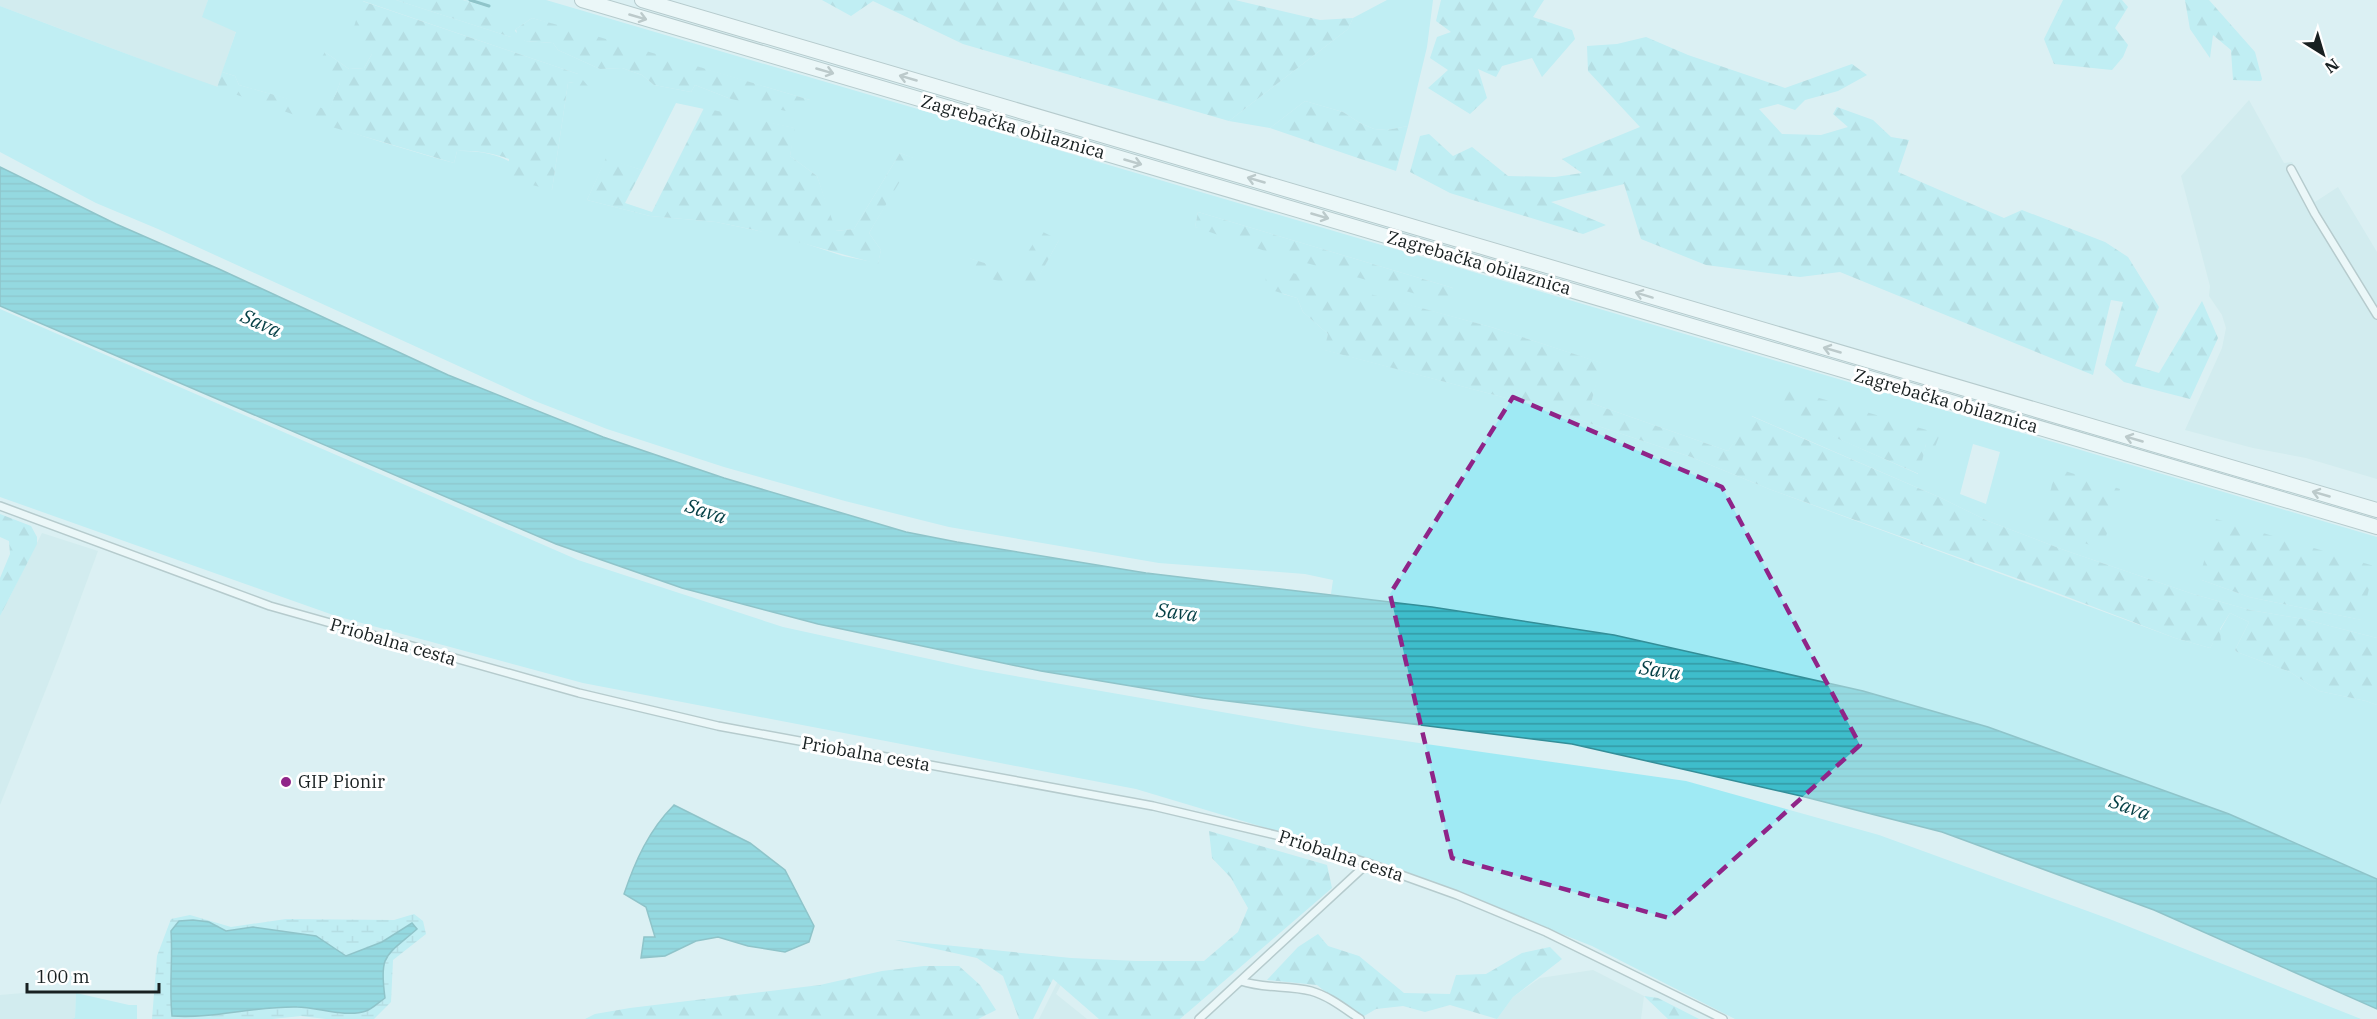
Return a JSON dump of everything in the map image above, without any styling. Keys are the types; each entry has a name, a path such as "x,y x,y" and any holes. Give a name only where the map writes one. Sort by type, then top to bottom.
{"highway":[{"name":"Zagrebačka obilaznica","path":"582,0 2377,527"},
{"name":"Zagrebačka obilaznica","path":"642,0 2377,510"}],"street":[{"path":"2290,169 2377,315"},
{"name":"Priobalna cesta","path":"0,506 270,606 579,693 718,726 1153,806 1288,838 1368,863 1457,895 1546,932 1723,1019"},
{"path":"1199,1019 1368,863"},
{"path":"1241,981 1256,986 1308,990 1321,994 1360,1019"}],"highlighted area":[{"path":"1513,397 1722,487 1860,745 1669,918 1452,858 1390,594"}],"shaded area":[{"path":"0,0 208,0 203,17 236,31 217,88 0,6"},
{"path":"2249,100 2284,163 2292,162 2315,202 2338,187 2377,252 2377,479 2306,458 2253,448 2185,430 2222,348 2226,328 2222,315 2209,296 2210,286 2181,176"},
{"path":"42,533 98,551 0,805 0,616"},
{"path":"1593,970 1644,996 1641,1019 1497,1019 1513,997 1540,978"},
{"path":"1060,977 1064,979 1056,994 1087,1019 1039,1019"},
{"path":"47,991 76,993 75,1019 0,1019 0,995"}],"green space":[{"path":"208,0 396,0 511,37 488,12 487,7 464,0 546,0 2377,537 2377,638 2303,619 2250,610 2193,594 2064,550 1988,521 1939,497 1752,416 1728,451 1591,403 1601,363 1491,327 1267,267 1283,294 1297,298 1303,312 1328,334 1325,350 1544,408 1691,457 1769,489 2175,638 2210,648 2230,613 2249,622 2235,650 2237,652 2290,672 2319,691 2377,705 2377,879 2229,814 1863,691 1614,635 1331,594 1333,580 1305,574 1159,563 949,527 724,467 607,429 535,401 96,203 0,152 0,6 225,90 396,146 454,163 457,151 473,151 498,156 518,166 552,190 568,83 574,82 578,74 363,1 372,54 364,68 349,69 325,52 340,83 329,111 239,85 235,76 222,72 236,32 202,17","holes":["532,18 810,100 731,99 695,85 691,92 654,85 642,75 622,68 600,69 558,50 553,43 525,41 515,31","676,103 794,128 790,156 817,176 835,231 854,229 900,153 913,158 869,233 881,250 878,263 843,256 779,235 716,222 650,216 587,200 606,159 642,170","1198,212 1453,288 1195,227","1059,240 1031,290 969,258 1015,274","1779,412 1939,434 1926,444 1918,474","1973,444 2000,452 1986,504 1960,494","2199,579 2362,620 2249,597"]},
{"path":"396,0 463,0 487,7 491,15 502,20 511,37"},
{"path":"822,0 1235,0 1320,20 1353,18 1348,29 1229,121 963,44 873,1 851,16"},
{"path":"1387,0 1433,0 1427,47 1408,126 1387,130 1374,129 1343,112 1305,101 1270,128 1229,121 1348,29 1353,18"},
{"path":"1441,0 1544,0 1533,17 1572,30 1575,39 1542,77 1532,58 1502,66 1496,77 1478,69 1487,98 1470,114 1428,88 1448,70 1430,58 1437,37 1451,32 1436,21"},
{"path":"2063,0 2122,0 2128,7 2115,28 2128,45 2123,57 2112,70 2054,64 2044,39"},
{"path":"2185,0 2209,0 2255,52 2261,81 2233,80 2231,50 2213,35 2210,58 2190,29"},
{"path":"362,1 578,74 592,91 585,96 574,82 568,83 552,190 508,179 509,159 503,157 457,151 454,163 315,122 217,88 222,72 235,76 239,85 329,110 340,83 317,65 325,52 349,69 364,68 372,54 353,30"},
{"path":"532,18 810,100 804,115 731,99 695,85 691,92 654,85 642,75 622,68 600,69 558,50 553,43 525,41 518,38 516,29"},
{"path":"1646,37 1688,55 1785,88 1852,64 1867,75 1838,91 1805,100 1795,110 1778,104 1759,109 1782,134 1821,135 1848,127 1833,114 1837,107 1873,120 1891,137 1909,140 1898,172 2004,218 2022,210 2105,242 2128,257 2159,307 2135,366 2159,373 2202,301 2218,338 2190,399 2124,382 2105,365 2123,302 2111,300 2093,375 1840,272 1800,277 1706,265 1641,239 1624,184 1551,202 1606,225 1583,234 1450,193 1410,172 1420,136 1429,134 1453,156 1472,147 1508,176 1555,177 1582,173 1562,159 1640,127 1588,71 1587,46 1617,44"},
{"path":"1305,101 1343,112 1374,129 1387,130 1408,126 1396,171 1270,128"},
{"path":"704,108 795,128 790,156 817,176 836,231 854,229 900,153 914,158 869,233 881,250 878,264 755,230 716,222 650,216 587,200 606,158 642,170 625,203 652,212"},
{"path":"1198,212 1453,288 1448,303 1271,253 1195,227"},
{"path":"1041,231 1059,240 1031,291 962,270 969,258 1015,273"},
{"path":"1267,266 1491,327 1602,363 1591,403 1728,451 1751,416 1939,497 1988,521 2064,550 2193,594 2250,610 2303,619 2377,638 2377,705 2319,691 2290,672 2237,652 2235,650 2249,622 2230,613 2220,629 2221,642 2213,643 2210,648 2175,638 1769,489 1691,457 1544,408 1324,350 1328,334 1303,312 1297,298 1265,288"},
{"path":"0,309 578,560 783,627 975,669 1314,728 1686,781 1879,835 2112,920 2361,1019 1735,1019 1592,946 1380,862 1136,789 583,683 336,616 0,497"},
{"path":"1789,389 1940,434 1935,447 1926,444 1919,474 1779,413"},
{"path":"2056,468 2120,489 2102,550 2042,526"},
{"path":"0,514 31,526 37,537 37,544 0,616 0,578 10,554 9,541 0,537"},
{"path":"2216,519 2374,566 2362,620 2249,597 2199,579"},
{"path":"1209,831 1327,865 1332,888 1180,1019 1099,1019 1053,979 1033,1019 1019,1019 1003,976 977,958 895,940 1071,958 1204,961 1238,932 1248,908 1231,878 1212,858"},
{"path":"414,914 423,921 426,934 393,960 391,1002 374,1019 326,1019 301,1016 272,1019 152,1019 157,956 171,919 190,915 231,927 286,919 394,920"},
{"path":"1318,934 1328,946 1359,956 1404,993 1450,994 1456,975 1486,974 1522,953 1550,947 1562,959 1513,997 1497,1019 1450,1005 1425,1012 1403,1006 1376,1009 1359,1019 1317,985 1267,980 1298,947"},
{"path":"924,966 959,966 980,985 996,1010 978,1019 585,1019 595,1014 630,1008 820,985 882,971"},
{"path":"76,993 137,1005 137,1019 72,1019 75,1018"},
{"path":"1644,996 1658,998 1699,1019 1668,1019"}],"water":[{"name":"Sava","path":"0,167 116,224 448,375 603,437 724,478 906,532 1146,573 1432,607 1614,635 1863,691 1988,727 2229,814 2377,879 2377,1009 2154,910 1942,832 1801,796 1572,744 1203,698 1041,671 818,624 682,588 556,544 0,306"},
{"path":"674,805 750,843 785,870 814,926 809,942 785,952 748,946 718,937 696,941 665,956 641,958 644,937 655,937 646,907 624,894 644,846 657,825"},
{"path":"179,921 209,922 226,931 253,927 316,936 346,956 382,942 412,923 417,929 387,958 383,973 385,998 366,1011 350,1013 305,1007 281,1007 203,1016 172,1016 171,931"}],"waterway":[{"path":"470,0 489,6"}],"place":[{"name":"GIP Pionir","path":"286,782"}]}
